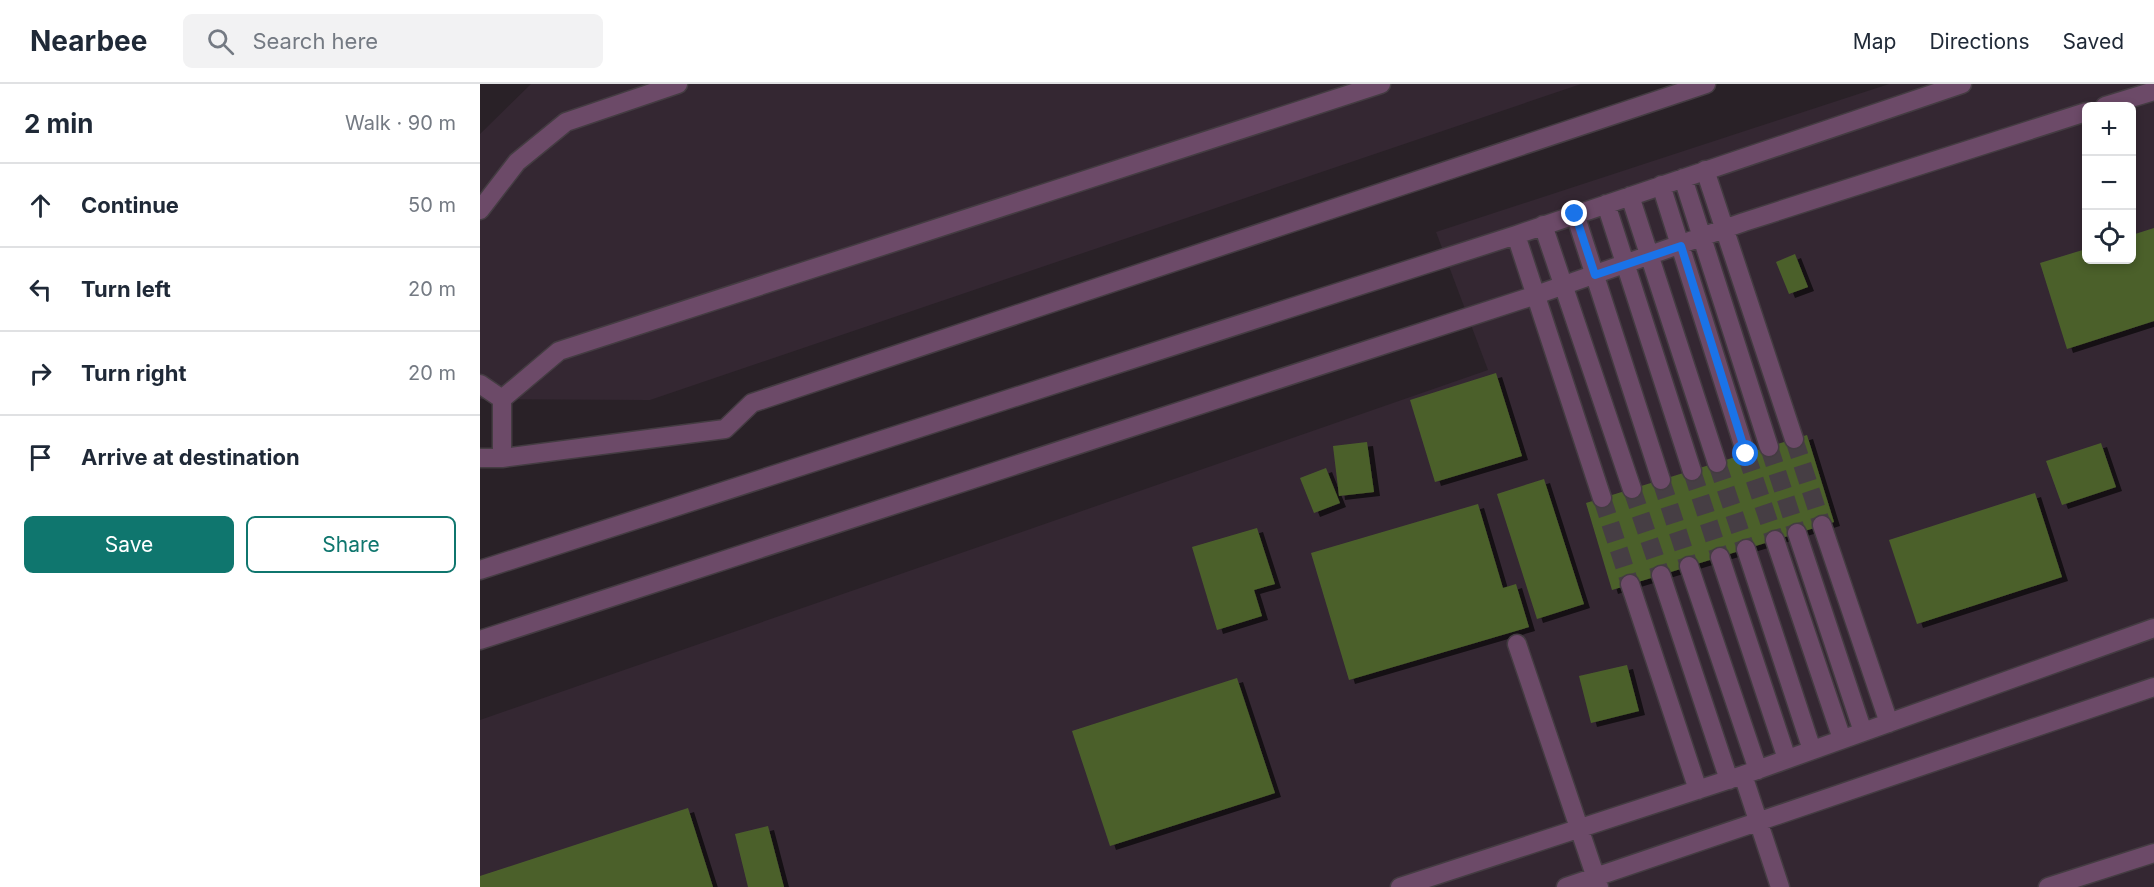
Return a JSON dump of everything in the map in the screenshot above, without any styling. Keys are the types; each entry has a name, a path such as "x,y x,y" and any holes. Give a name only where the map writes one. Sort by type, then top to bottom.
{"lane":[{"path":"480,210 517,162 566,122 678,84"},
{"path":"502,458 502,399 559,351 1381,84"},
{"path":"480,458 502,458 725,429 752,403 1706,84"},
{"path":"480,570 1516,235 1962,84"},
{"path":"2117,102 2154,91"},
{"path":"480,640 1536,295 1725,229 2082,113"},
{"path":"1705,170 1794,440"},
{"path":"1683,178 1769,447"},
{"path":"1661,185 1746,454"},
{"path":"1630,196 1717,463"},
{"path":"1606,204 1692,471"},
{"path":"1575,214 1661,480"},
{"path":"1543,225 1632,489"},
{"path":"1516,235 1602,498"},
{"path":"480,384 502,399"},
{"path":"1822,525 1889,723"},
{"path":"1797,533 1863,732"},
{"path":"1775,540 1842,739"},
{"path":"1746,549 1812,750"},
{"path":"1720,557 1787,759"},
{"path":"1689,566 1743,775"},
{"path":"1660,575 1743,775 1780,887"},
{"path":"1630,584 1698,790"},
{"path":"1400,887 1743,775 2154,628"},
{"path":"1518,644 1597,882"},
{"path":"1566,887 1597,882 1760,822 2154,687"},
{"path":"2048,887 2154,853"}],"shaded area":[{"path":"531,84 1581,84 650,400 480,399 480,134"},
{"path":"1889,84 2154,84 2154,887 480,887 480,720 1488,370 1436,232"}],"building":[{"path":"2154,228 2154,321 2067,349 2040,263 2082,250 2082,264 2136,264 2136,234"},
{"path":"1795,254 1808,287 1789,294 1776,262"},
{"path":"1496,373 1522,456 1435,482 1410,400"},
{"path":"1807,435 1834,522 1612,590 1586,503"},
{"path":"1367,442 1374,492 1339,496 1333,446"},
{"path":"2101,443 2116,487 2062,505 2046,461"},
{"path":"1326,468 1340,503 1314,513 1300,478"},
{"path":"1544,479 1584,604 1537,619 1497,494"},
{"path":"2035,493 2062,577 1917,624 1889,540"},
{"path":"1478,504 1503,588 1516,584 1529,627 1349,680 1311,553"},
{"path":"1257,528 1275,584 1254,590 1262,616 1217,630 1192,547"},
{"path":"1627,665 1639,711 1591,723 1579,676"},
{"path":"1237,678 1275,793 1110,846 1072,731"},
{"path":"688,808 713,887 480,887 480,876"},
{"path":"768,826 784,887 748,887 735,834"}],"tunnel":[{"path":"1794,439 1822,525"},
{"path":"1769,447 1797,533"},
{"path":"1746,454 1775,540"},
{"path":"1717,463 1746,549"},
{"path":"1692,471 1720,557"},
{"path":"1661,480 1689,566"},
{"path":"1632,489 1661,575"},
{"path":"1602,498 1630,584"}],"route":[{"path":"1575,214 1595,275 1681,246 1746,454"}]}
